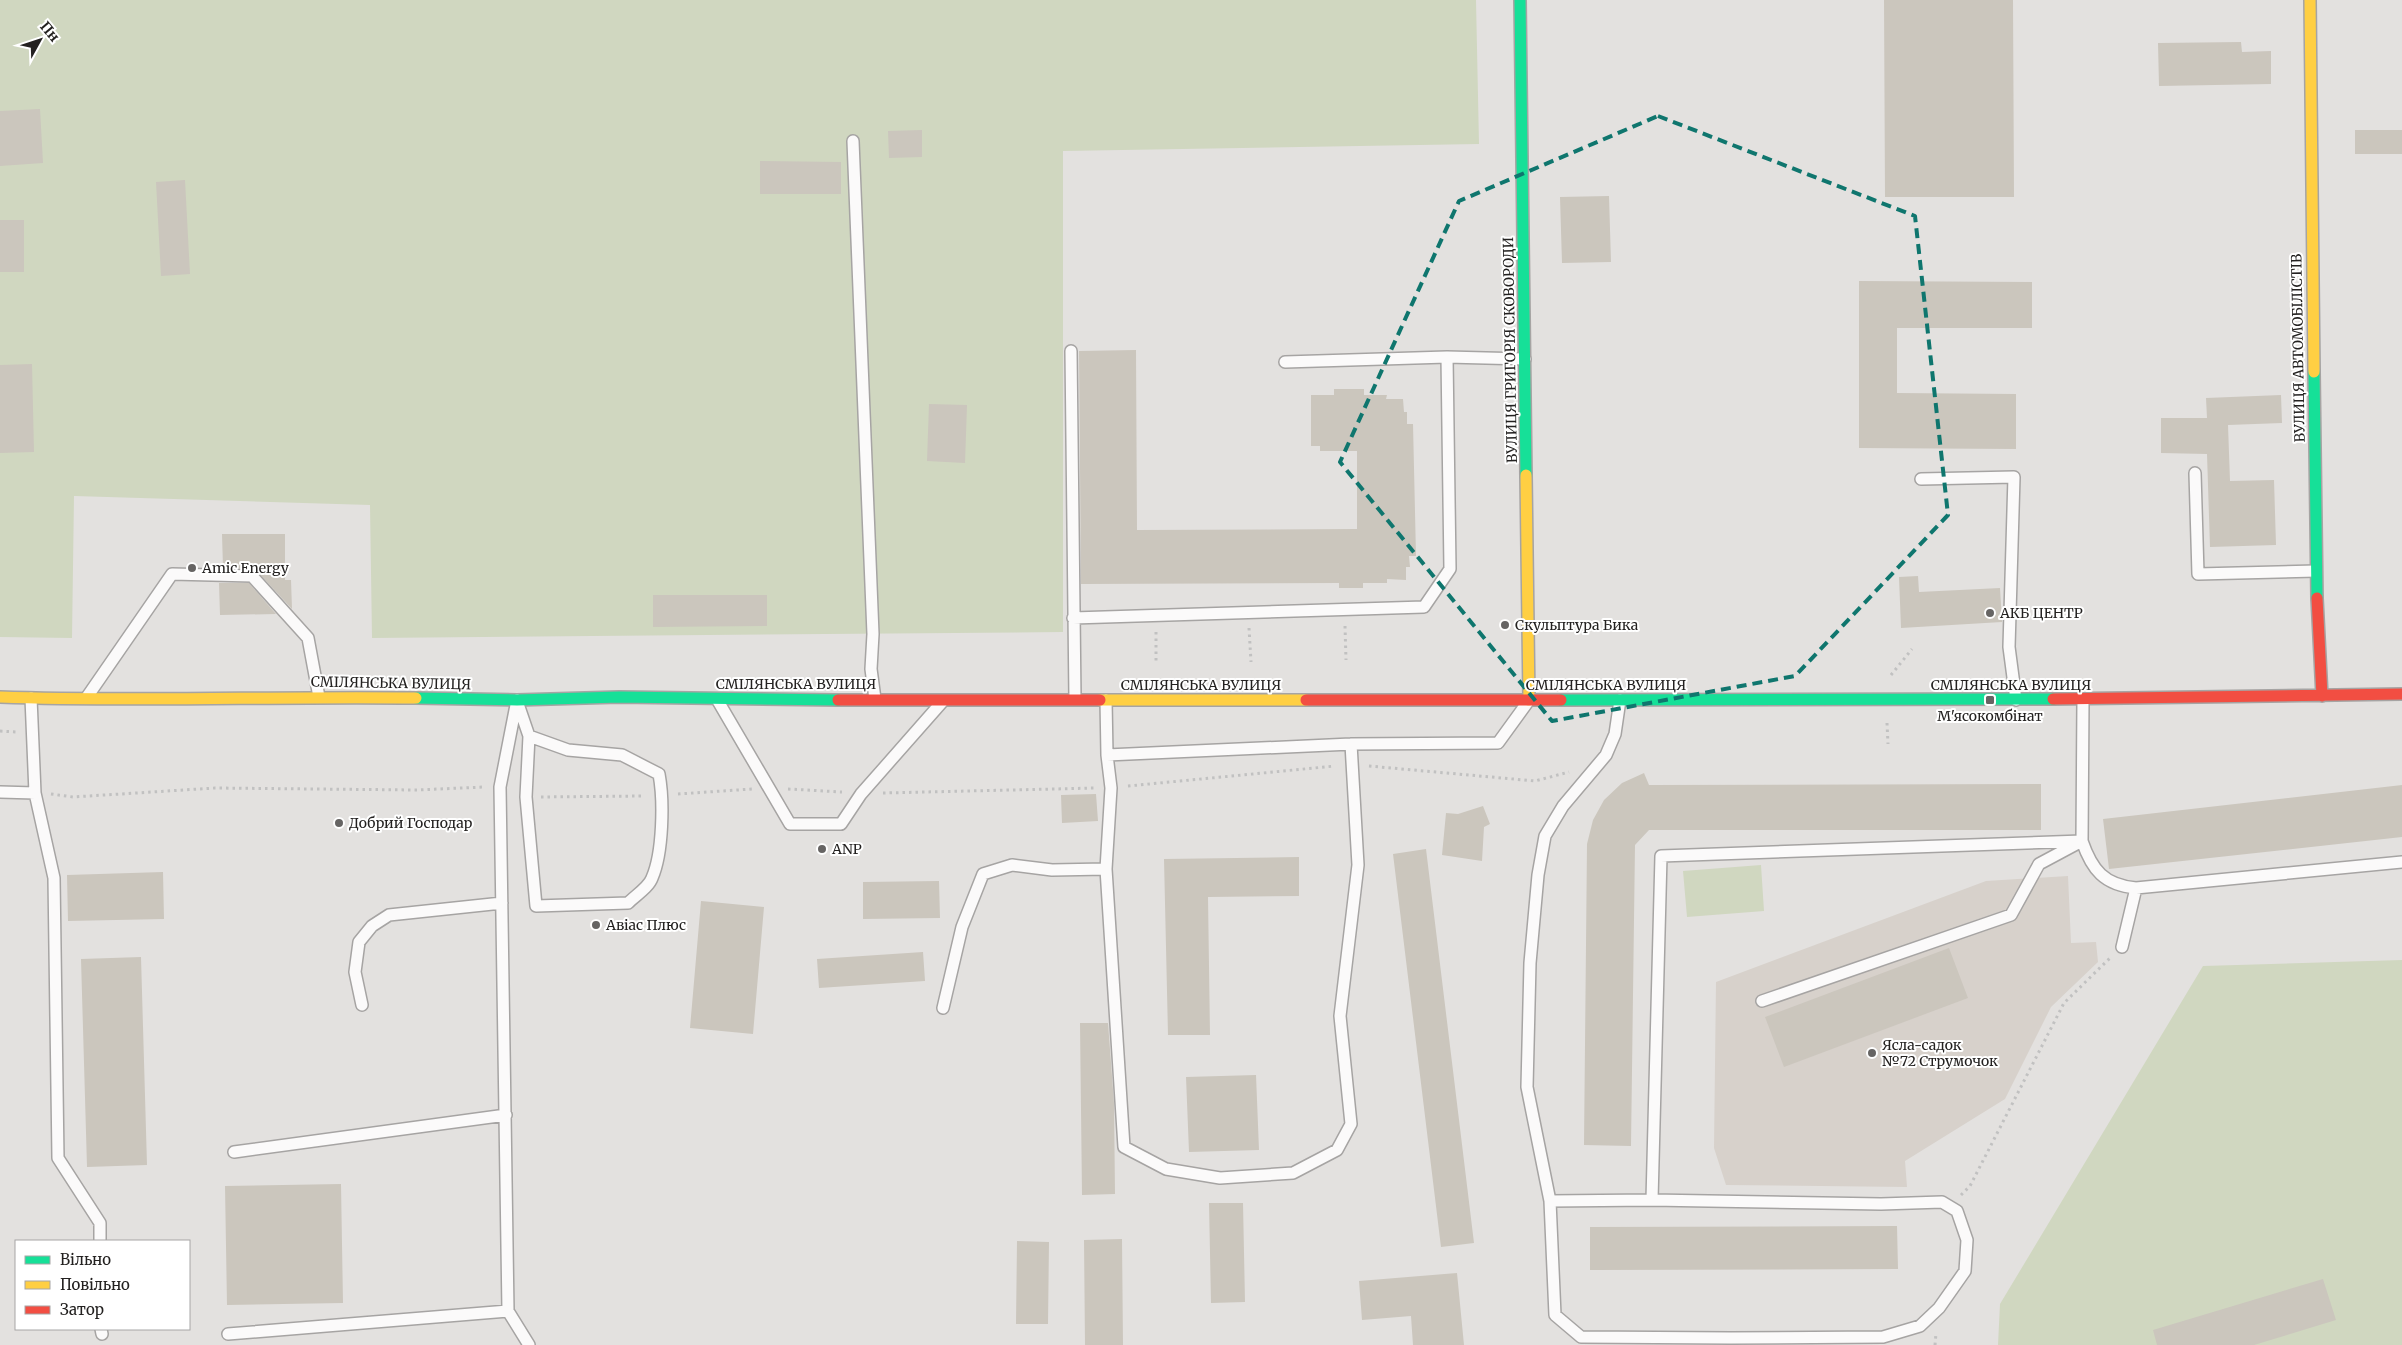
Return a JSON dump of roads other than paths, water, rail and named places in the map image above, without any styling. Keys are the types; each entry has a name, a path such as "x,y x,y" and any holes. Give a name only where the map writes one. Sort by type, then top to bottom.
{"main road":[{"name":"ВУЛИЦЯ ГРИГОРІЯ СКОВОРОДИ","path":"1520,0 1529,700"},
{"name":"ВУЛИЦЯ АВТОМОБІЛІСТІВ","path":"2310,0 2316,571 2322,696"},
{"name":"СМІЛЯНСЬКА ВУЛИЦЯ","path":"0,698 85,700 319,697 516,700 619,698 717,700 2083,700 2402,694"}],"lane":[{"path":"853,141 873,634 871,669 876,699"},
{"path":"1071,351 1075,699"},
{"path":"1285,362 1447,357 1525,359"},
{"path":"1073,618 1424,606 1450,569 1447,357"},
{"path":"2196,473 2198,574 2316,571"},
{"path":"1921,479 2014,477 2009,647 2016,700"},
{"path":"85,700 172,574 252,576 308,638 319,697"},
{"path":"31,698 35,794 54,878 58,1158 100,1223 100,1240"},
{"path":"516,700 529,736 526,797 536,906 628,903 652,879 660,840 662,796 658,774 622,755 568,750 529,736"},
{"path":"516,700 500,786 508,1310 529,1345"},
{"path":"717,700 767,788 790,824 841,824 861,794 944,700"},
{"path":"1106,700 1107,755 1111,788 1106,869 1124,1147 1166,1169 1220,1178 1293,1172 1337,1150 1351,1124 1340,1016 1358,865 1351,744"},
{"path":"1107,755 1351,744 1498,743 1529,700"},
{"path":"1550,1201 1652,1200 1881,1204 1942,1202 1957,1212 1967,1240 1965,1271 1939,1308 1920,1326 1883,1336 1581,1337 1555,1315 1550,1201 1527,1087 1530,963 1538,875 1545,836 1564,806 1606,756 1615,734 1620,700"},
{"path":"2083,700 2082,841 2088,860 2102,876 2119,886 2136,888 2402,862"},
{"path":"0,792 35,794"},
{"path":"1762,1001 2011,915 2039,864 2082,841"},
{"path":"1652,1200 1661,856 2082,841"},
{"path":"943,1008 962,927 983,874 1012,865 1052,870 1106,869"},
{"path":"2122,947 2136,888"},
{"path":"362,1005 355,972 359,942 372,926 389,915 502,903"},
{"path":"234,1152 506,1115"},
{"path":"228,1334 508,1310"}],"place":[{"name":"Amic Energy","path":"192,568"},
{"name":"АКБ ЦЕНТР","path":"1990,613"},
{"name":"Cкульптура Бика","path":"1505,625"},
{"name":"М'ясокомбінат","path":"1990,700"},
{"name":"Добрий Господар","path":"339,823"},
{"name":"ANP","path":"822,849"},
{"name":"Авіас Плюс","path":"596,925"},
{"name":"Ясла-садок №72 Струмочок","path":"1872,1053"}]}
